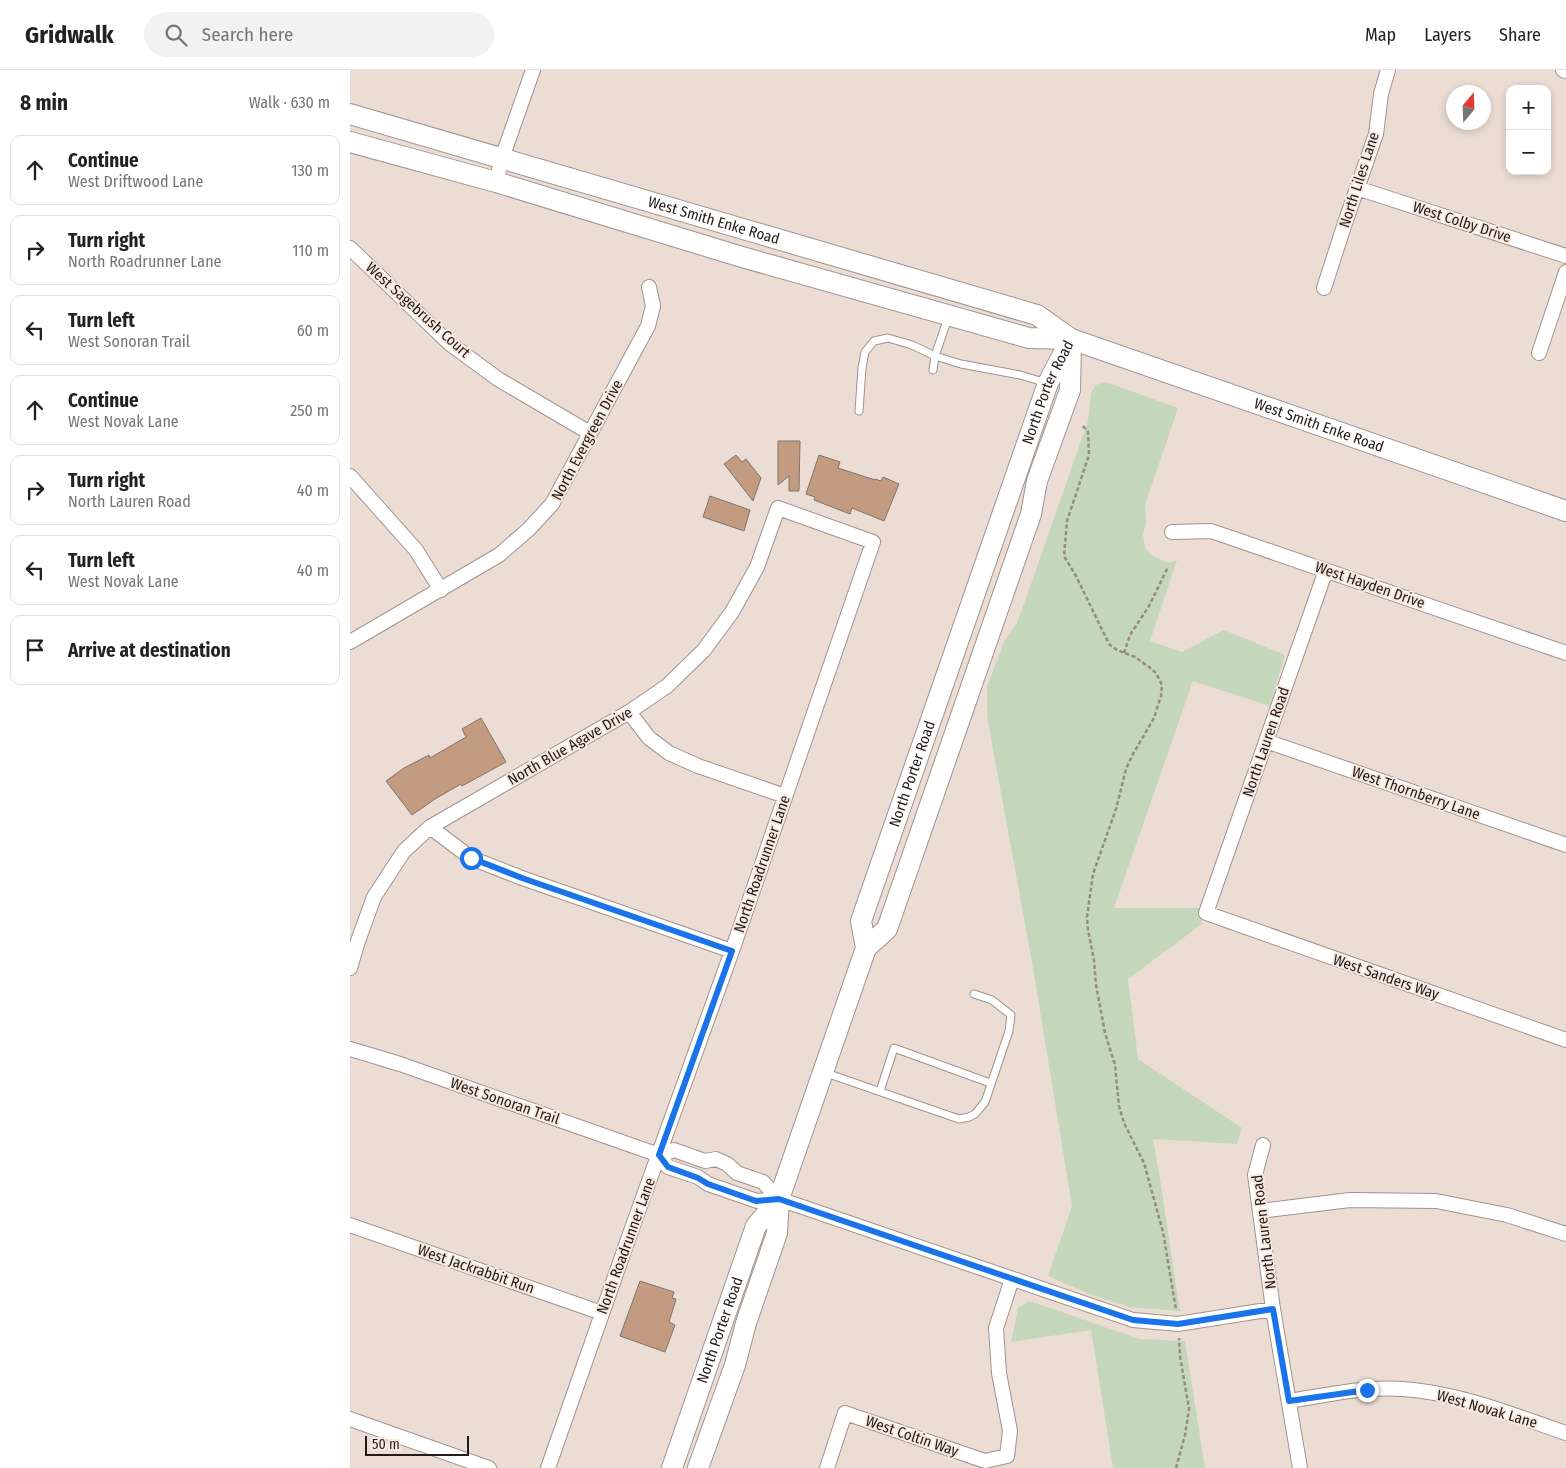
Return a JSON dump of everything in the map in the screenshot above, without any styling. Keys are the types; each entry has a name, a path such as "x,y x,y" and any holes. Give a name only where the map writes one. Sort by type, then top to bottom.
{"street":[{"path":"496,182 502,158 533,70"},
{"name":"North Liles Lane","path":"1324,288 1376,134 1381,94 1388,70"},
{"name":"West Smith Enke Road","path":"350,114 1037,315 1071,339 1566,511"},
{"name":"West Smith Enke Road","path":"350,142 496,182 732,254 1029,338 1071,339"},
{"name":"West Colby Drive","path":"1357,188 1566,256"},
{"name":"West Sagebrush Court","path":"350,248 449,343 498,379 590,433"},
{"path":"1539,354 1566,272"},
{"name":"North Evergreen Drive","path":"350,642 499,555 530,529 552,504 648,326 653,306 649,287"},
{"name":"North Porter Road","path":"866,948 861,920 1048,383 1071,339"},
{"name":"North Porter Road","path":"698,1468 735,1365 746,1323 776,1233 779,1199 866,948 887,928 1031,514 1037,481 1070,390 1071,339"},
{"path":"350,476 416,550 441,590"},
{"name":"North Blue Agave Drive","path":"350,968 374,897 404,851 430,826 629,712 667,686 704,650 732,612 757,567 778,508 873,542"},
{"name":"West Hayden Drive","path":"1172,532 1211,531 1566,653"},
{"name":"North Roadrunner Lane","path":"548,1468 732,951 873,542"},
{"name":"North Lauren Road","path":"1206,914 1326,570"},
{"path":"629,712 649,738 669,753 698,766 785,796"},
{"name":"West Thornberry Lane","path":"1266,741 1566,846"},
{"path":"430,826 471,858 522,878 732,951"},
{"name":"West Sanders Way","path":"1206,914 1566,1040"},
{"name":"West Sonoran Trail","path":"350,1049 400,1064 659,1155 668,1167 756,1201 779,1199"},
{"name":"North Lauren Road","path":"1263,1145 1255,1175 1273,1309 1300,1468"},
{"name":"West Sonoran Trail","path":"659,1155 674,1150 705,1161 716,1159 727,1164 737,1173 763,1182 779,1199"},
{"path":"779,1199 1133,1320 1178,1324 1273,1309"},
{"name":"North Porter Road","path":"672,1468 756,1226 779,1199"},
{"path":"1260,1212 1350,1200 1436,1200 1507,1215 1566,1234"},
{"name":"West Jackrabbit Run","path":"350,1225 602,1313"},
{"name":"West Coltin Way","path":"826,1468 845,1413 985,1461 1007,1456 1010,1431 999,1373 996,1328 1012,1279"},
{"name":"West Novak Lane","path":"1289,1401 1367,1390 1403,1389 1451,1396 1494,1408 1566,1433"},
{"path":"350,1420 489,1468"}],"lane":[{"path":"932,370 948,315"},
{"path":"859,411 865,352 874,341 888,338 961,364 1020,375 1048,383"},
{"path":"823,1072 959,1119 975,1114 985,1102 1009,1032 1011,1015 992,1000 974,994"},
{"path":"880,1091 894,1048 990,1083"}],"path":[{"path":"1083,426 1088,432 1089,455 1068,522 1064,556 1076,576 1109,644 1150,667 1156,673 1162,685 1161,696 1154,718 1126,769 1116,809 1093,874 1087,917 1101,1017 1115,1065 1119,1106 1124,1123 1144,1163 1163,1232 1178,1324 1180,1356 1189,1409 1185,1435 1176,1468"},
{"path":"1124,653 1130,636 1149,606 1168,567"}],"green space":[{"path":"1106,382 1178,408 1145,505 1146,523 1143,535 1145,548 1151,555 1168,563 1177,560 1150,641 1182,652 1224,630 1285,655 1270,706 1193,681 1114,908 1199,908 1202,924 1128,979 1138,1059 1242,1128 1237,1144 1153,1139 1180,1311 1129,1307 1087,1293 1048,1276 1072,1206 1033,968 987,716 987,687 1004,642 1017,623 1024,604 1088,421 1091,393 1096,385"},
{"path":"1030,1301 1140,1339 1185,1341 1205,1468 1113,1468 1091,1330 1011,1342 1018,1308"}],"building":[{"path":"778,441 800,441 799,491 789,491 789,476 778,485"},
{"path":"736,455 742,462 746,459 761,478 753,501 724,464"},
{"path":"819,455 840,462 838,468 875,480 881,481 883,477 899,484 884,521 852,508 850,514 814,500 815,497 806,494"},
{"path":"710,496 750,510 744,531 703,517"},
{"path":"481,718 506,762 462,786 461,784 412,815 386,781 404,768 429,755 430,758 466,737 462,729"},
{"path":"640,1281 674,1292 672,1298 676,1299 669,1322 675,1325 665,1352 620,1336"}],"route":[{"path":"471,858 522,878 732,951 659,1155 668,1167 756,1201 779,1199 1133,1320 1178,1324 1273,1309 1289,1401 1367,1390"}]}
